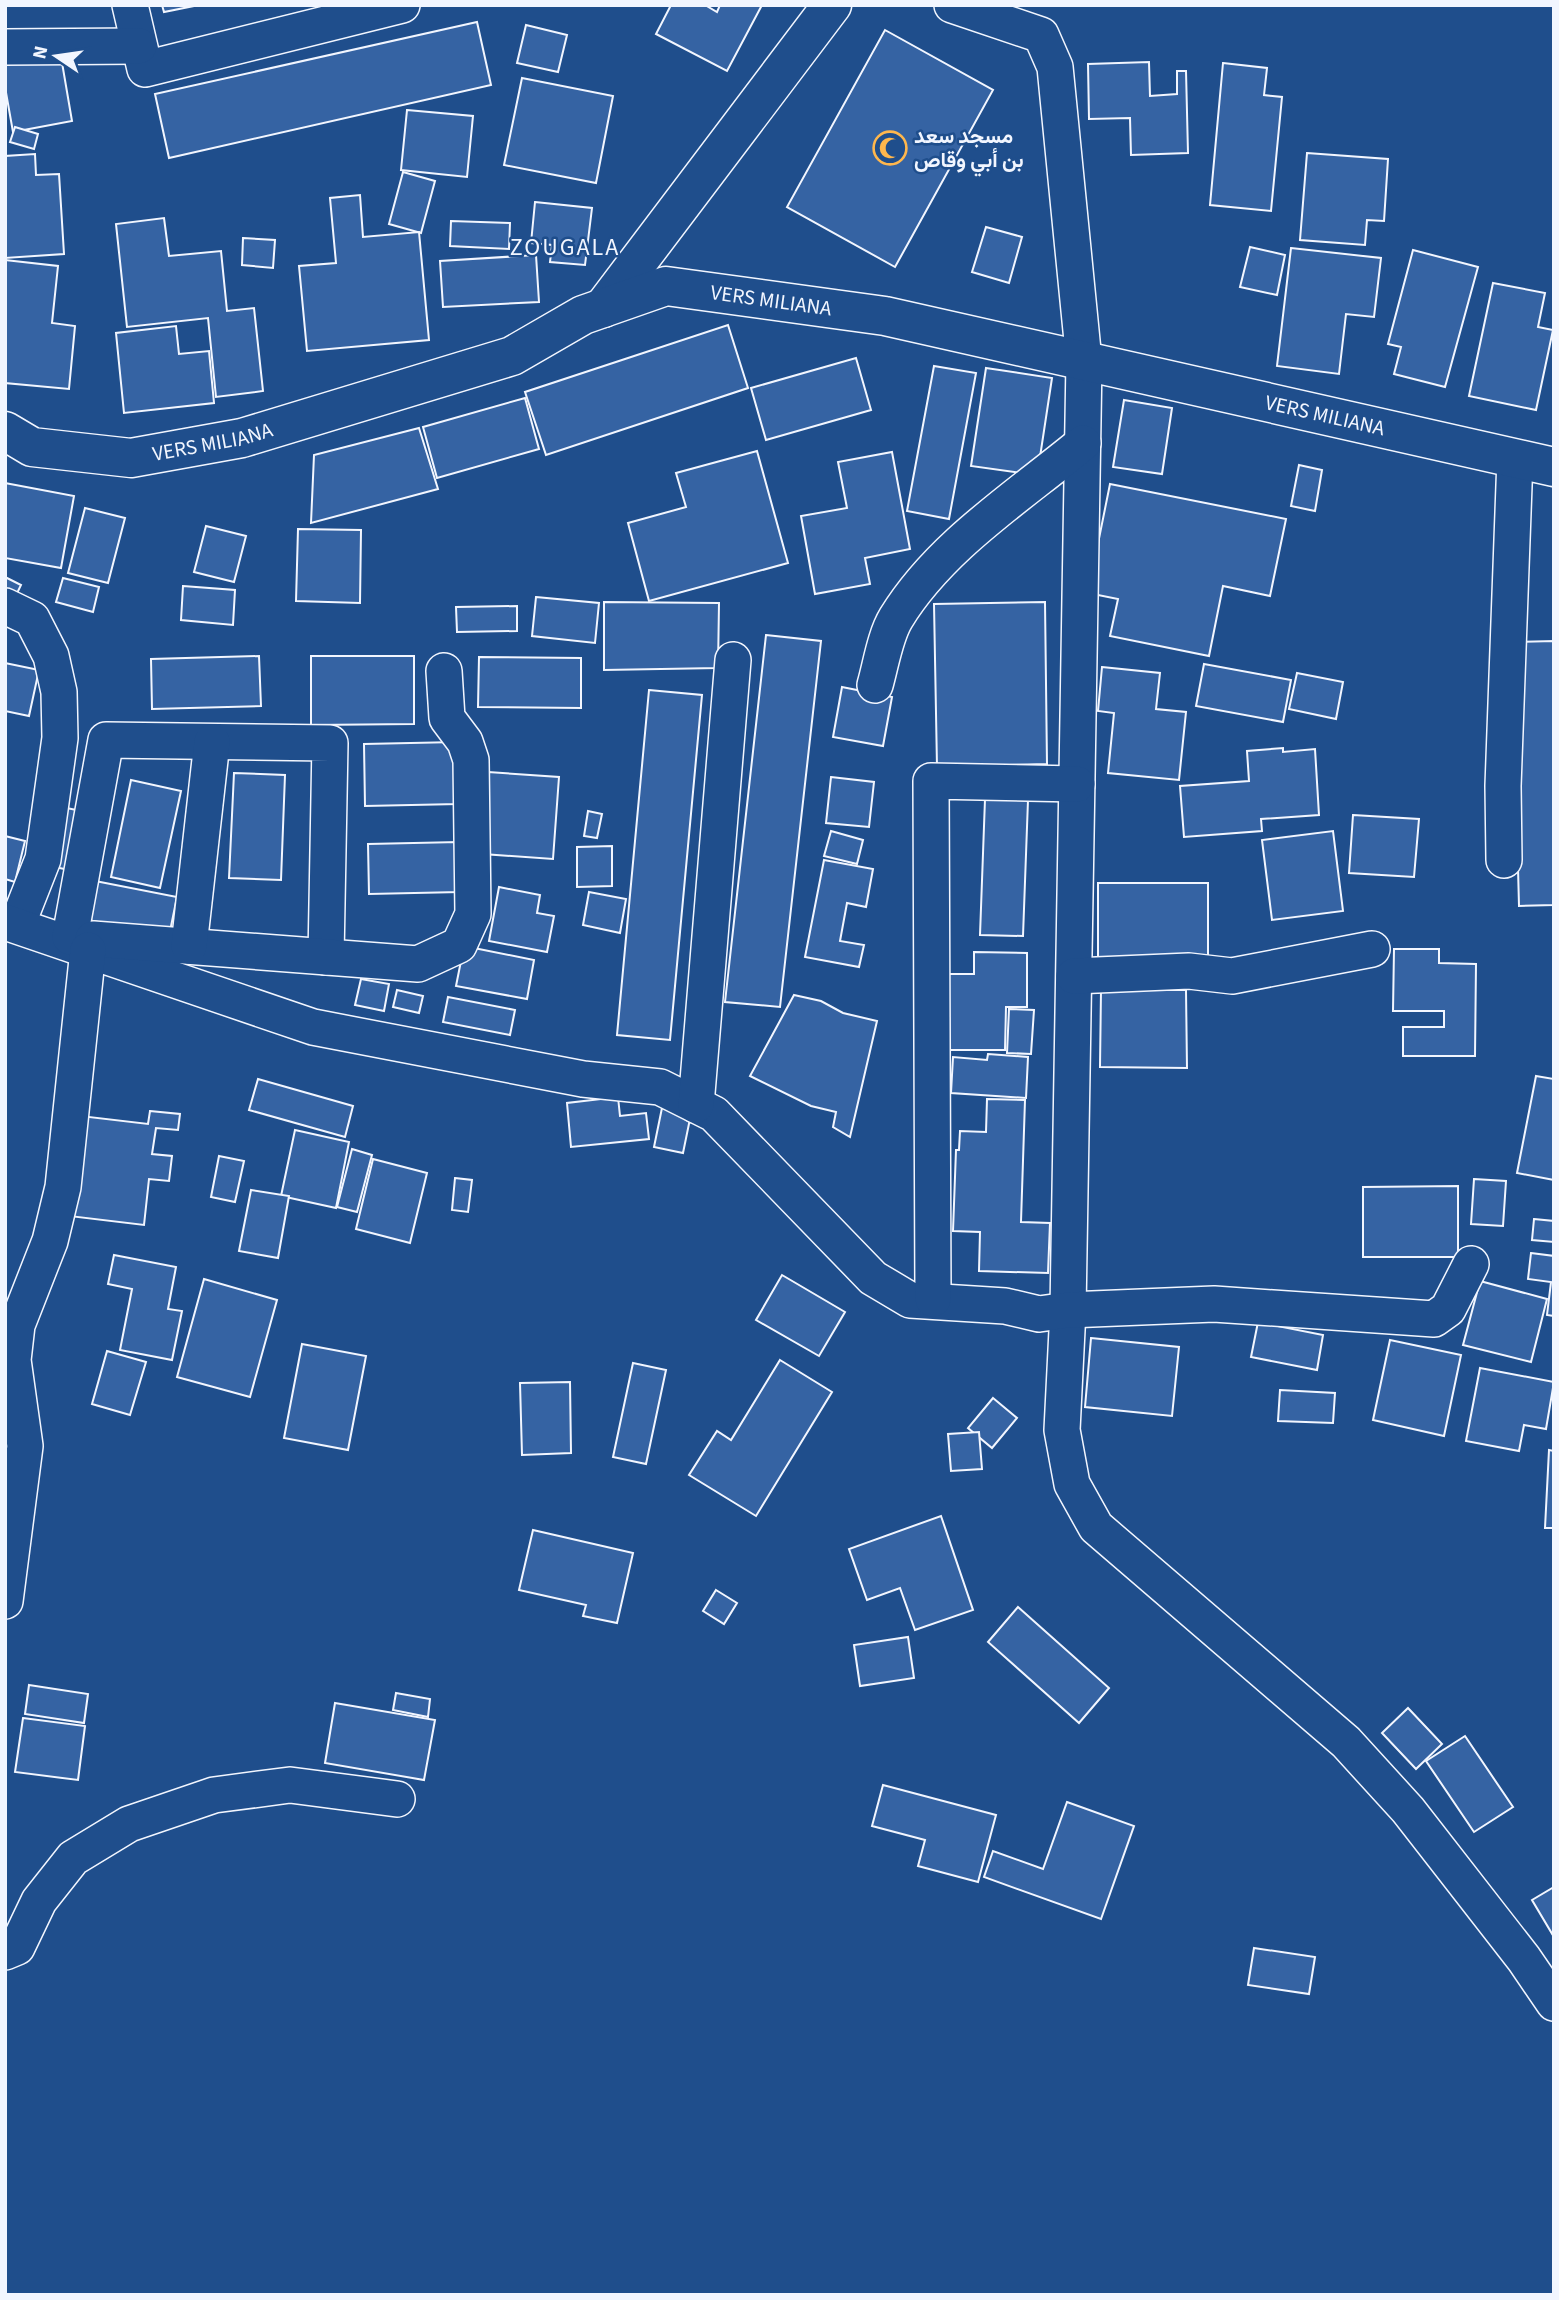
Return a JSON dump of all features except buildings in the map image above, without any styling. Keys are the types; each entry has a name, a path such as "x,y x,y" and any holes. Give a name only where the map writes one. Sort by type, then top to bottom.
{"main road":[{"path":"603,308 832,5"},
{"name":"VERS MILIANA","path":"5,431 32,447 131,458 242,438 512,356 583,315 666,286 885,316 1554,467"}],"street":[{"path":"130,5 145,69 402,5"},
{"path":"952,5 1041,35 1055,67 1084,361 1068,1310 1062,1430 1072,1484 1096,1527 1346,1742 1408,1810 1524,1959 1554,2003"},
{"path":"5,47 139,46"},
{"path":"875,685 894,620 925,578 958,545 1083,443"},
{"path":"1504,860 1503,786 1515,458"},
{"path":"5,606 32,618 51,656 59,692 60,738 43,859 45,934 63,1187 50,1241 17,1325 13,1360 25,1446 5,1601"},
{"path":"696,1105 733,660"},
{"path":"45,934 418,964 459,945 473,914 471,760 465,741 447,718 444,671"},
{"path":"45,934 106,740 330,743 326,957"},
{"path":"189,946 212,742"},
{"path":"933,1299 931,781 1077,784"},
{"path":"45,934 313,1027 583,1079 660,1087 713,1114 873,1278 910,1300 933,1299 1005,1306 1039,1314 1068,1310 1214,1304 1434,1319 1448,1309 1471,1264"},
{"path":"1074,976 1189,971 1232,976 1372,949"},
{"path":"5,1952 17,1947 39,1901 73,1858 129,1824 215,1795 290,1785 397,1799"}],"place":[{"name":"مسجد سعد بن أبي وقاص","path":"890,148"}],"district":[{"name":"ZOUGALA","path":"565,247"}]}
